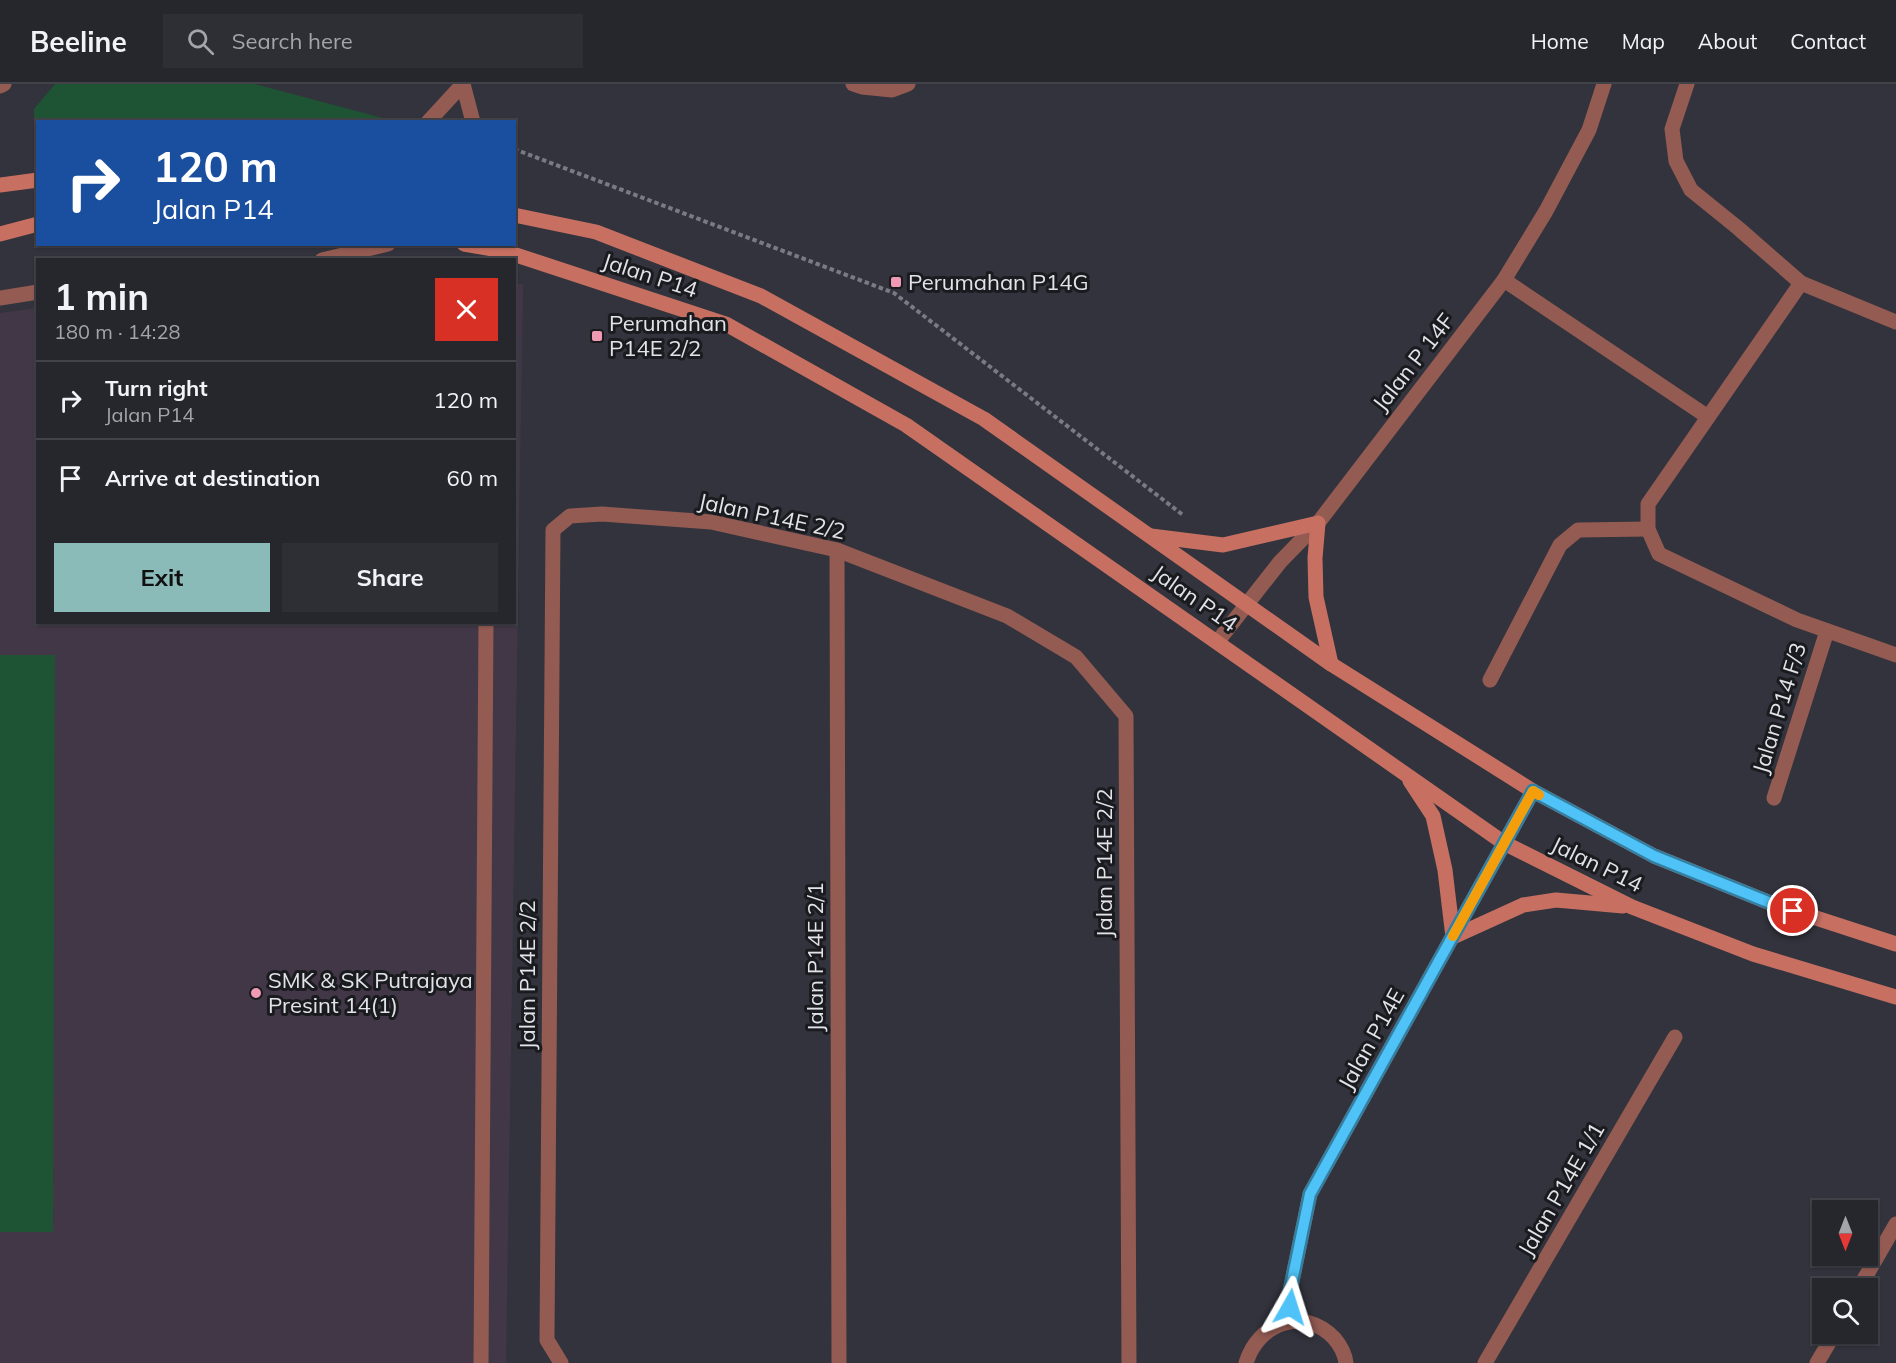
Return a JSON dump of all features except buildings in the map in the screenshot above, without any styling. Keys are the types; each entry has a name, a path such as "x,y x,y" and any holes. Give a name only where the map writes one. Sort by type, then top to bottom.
{"main road":[{"path":"0,185 36,180"},
{"name":"Jalan P14","path":"516,213 596,232 761,296 984,419 1331,664 1533,791 1654,856 1773,904 1896,944"},
{"path":"0,234 36,225"},
{"name":"Jalan P14","path":"475,246 504,251 726,324 906,425 1504,843 1632,907 1753,954 1896,997"},
{"path":"1148,535 1223,545 1318,523 1315,558 1316,597 1331,664"},
{"path":"1405,774 1433,816 1445,870 1453,937 1523,905 1556,900 1632,907"}],"street":[{"path":"430,120 463,84 472,120"},
{"path":"853,84 892,90 908,84"},
{"name":"Jalan P 14F","path":"1218,641 1280,562 1318,523 1504,280 1546,211 1589,130 1604,84"},
{"path":"1687,84 1672,129 1676,161 1691,190 1801,283 1896,322"},
{"path":"330,258 379,246"},
{"path":"1504,280 1708,417"},
{"path":"1801,283 1648,504 1648,529 1659,554 1797,620 1896,655"},
{"path":"0,298 36,292"},
{"name":"Jalan P14E 2/2","path":"561,1363 547,1340 553,531 570,516 602,514 711,522 837,550 1007,616 1076,657 1126,716 1129,1363"},
{"path":"1491,680 1560,545 1578,531 1648,529"},
{"name":"Jalan P14E 2/1","path":"837,550 839,1363"},
{"path":"481,1363 486,624"},
{"name":"Jalan P14 F/3","path":"1774,798 1827,631"},
{"name":"Jalan P14E","path":"1289,1322 1290,1291 1310,1194 1533,791"},
{"name":"Jalan P14E 1/1","path":"1485,1363 1675,1037"},
{"path":"1865,1278 1896,1224"},
{"path":"1246,1363 1253,1346 1264,1332 1279,1324 1296,1321 1312,1324 1327,1332 1338,1343 1346,1363"},
{"path":"1817,1363 1828,1344"}],"path":[{"path":"516,149 894,293 1185,517"}],"shaded area":[{"name":"SMK & SK Putrajaya Presint 14(1)","path":"516,284 523,284 506,1363 0,1363 0,313 36,308 36,624 516,624"}],"green space":[{"path":"55,84 255,84 390,120 36,120 35,160 34,109"},
{"path":"0,655 55,655 53,1232 0,1232"}],"slow traffic":[{"path":"1453,936 1533,791 1539,795"}],"place":[{"name":"Perumahan P14G","path":"896,282"},
{"name":"Perumahan P14E 2/2","path":"597,336"},
{"name":"SMK & SK Putrajaya Presint 14(1)","path":"256,993"}],"route":[{"path":"1290,1307 1290,1291 1310,1194 1533,791 1654,856 1793,911"}]}
